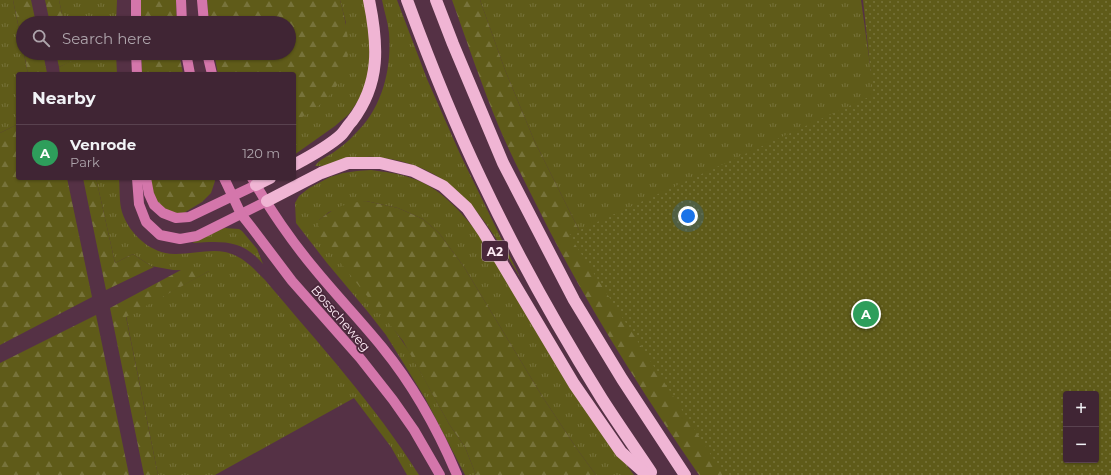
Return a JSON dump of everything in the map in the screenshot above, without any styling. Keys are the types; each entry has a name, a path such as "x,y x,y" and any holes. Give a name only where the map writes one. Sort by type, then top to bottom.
{"highway":[{"path":"296,164 341,135 358,112 370,89 376,59 374,21 369,0"},
{"name":"A2","path":"407,0 427,55 481,179 513,241 554,317 598,392 653,475"},
{"path":"436,0 503,163 574,300 622,379 685,475"},
{"name":"A2","path":"267,201 320,173 348,164 380,162 413,171 443,186 466,208 484,233 574,384 621,452 648,475"}],"main road":[{"path":"136,0 136,16"},
{"path":"181,0 182,16"},
{"path":"202,0 203,16"},
{"path":"136,60 137,72"},
{"path":"187,60 190,72"},
{"path":"209,60 212,72"},
{"path":"138,180 139,204 146,222 160,235 180,238 197,236 267,201"},
{"path":"146,180 149,194 154,205 162,213 176,218 189,216 232,196 254,181"},
{"name":"Bosscheweg","path":"225,180 242,214 292,281 360,358 393,400 414,430 440,475"},
{"name":"Bosscheweg","path":"254,181 288,233 313,267 382,347 403,376 429,418 448,453 457,475"}],"green space":[{"path":"0,0 13,0 16,16 16,60 25,60 28,72 16,72 16,125 0,133"},
{"path":"13,0 31,0 34,16 16,16"},
{"path":"45,0 59,0 62,16 48,16"},
{"path":"59,0 117,0 116,16 62,16"},
{"path":"141,0 176,0 177,16 141,16"},
{"path":"207,0 340,0 347,29 348,42 346,67 341,79 333,91 319,106 296,121 296,72 218,72 215,60 296,60 296,16 208,16"},
{"path":"340,0 368,0 374,67 358,101 349,114 335,126 296,154 296,121 321,103 346,23"},
{"path":"382,0 397,0 427,79 461,156 521,279 493,234 464,197 446,182 426,170 402,162 374,157 359,158 330,165 315,166 353,137 372,113 378,101 387,74 390,47"},
{"path":"452,0 480,0 505,70 534,140 586,244 943,475 699,475 633,376 592,309 554,239 499,127"},
{"path":"480,0 861,0 877,115 586,244 534,140 505,70"},
{"path":"863,0 1111,0 1111,475 724,475 569,235 873,95"},
{"path":"25,60 44,60 47,72 28,72"},
{"path":"58,60 72,60 72,61 59,67"},
{"path":"116,60 117,72 60,72 59,67 71,61"},
{"path":"141,60 180,60 183,72 142,72"},
{"path":"16,125 16,180 67,180 92,297 0,345 0,133"},
{"path":"371,170 401,175 421,182 431,187 449,201 464,216 478,233 604,434 634,475 596,475 542,396 464,267 439,233 423,219 398,208 366,201 329,212 319,220 409,351 449,424 465,447 476,475 465,475 425,398 386,335 296,223 295,203 299,196 309,188 330,177 343,173"},
{"path":"83,180 96,180 115,263 133,254 154,267 106,290"},
{"path":"96,180 119,180 120,204 125,220 136,235 150,247 158,251 176,254 213,251 225,252 237,256 252,267 265,280 365,399 402,449 419,475 407,475 391,447 354,398 215,475 158,475 126,316 209,271 173,270 151,266 133,254 115,263"},
{"path":"149,180 215,180 211,193 202,202 182,214 173,215 158,205"},
{"path":"366,201 398,208 423,219 439,233 464,267 542,396 596,475 476,475 465,447 449,424 403,341 319,236 319,220 336,208 352,203"},
{"path":"224,228 239,229 242,231 257,249 263,264 247,250 231,243 192,243"},
{"path":"181,270 211,270 126,317 158,475 144,475 110,308"},
{"path":"96,315 129,475 0,475 0,363"}],"place":[{"name":"Venrode","path":"866,314"}]}
